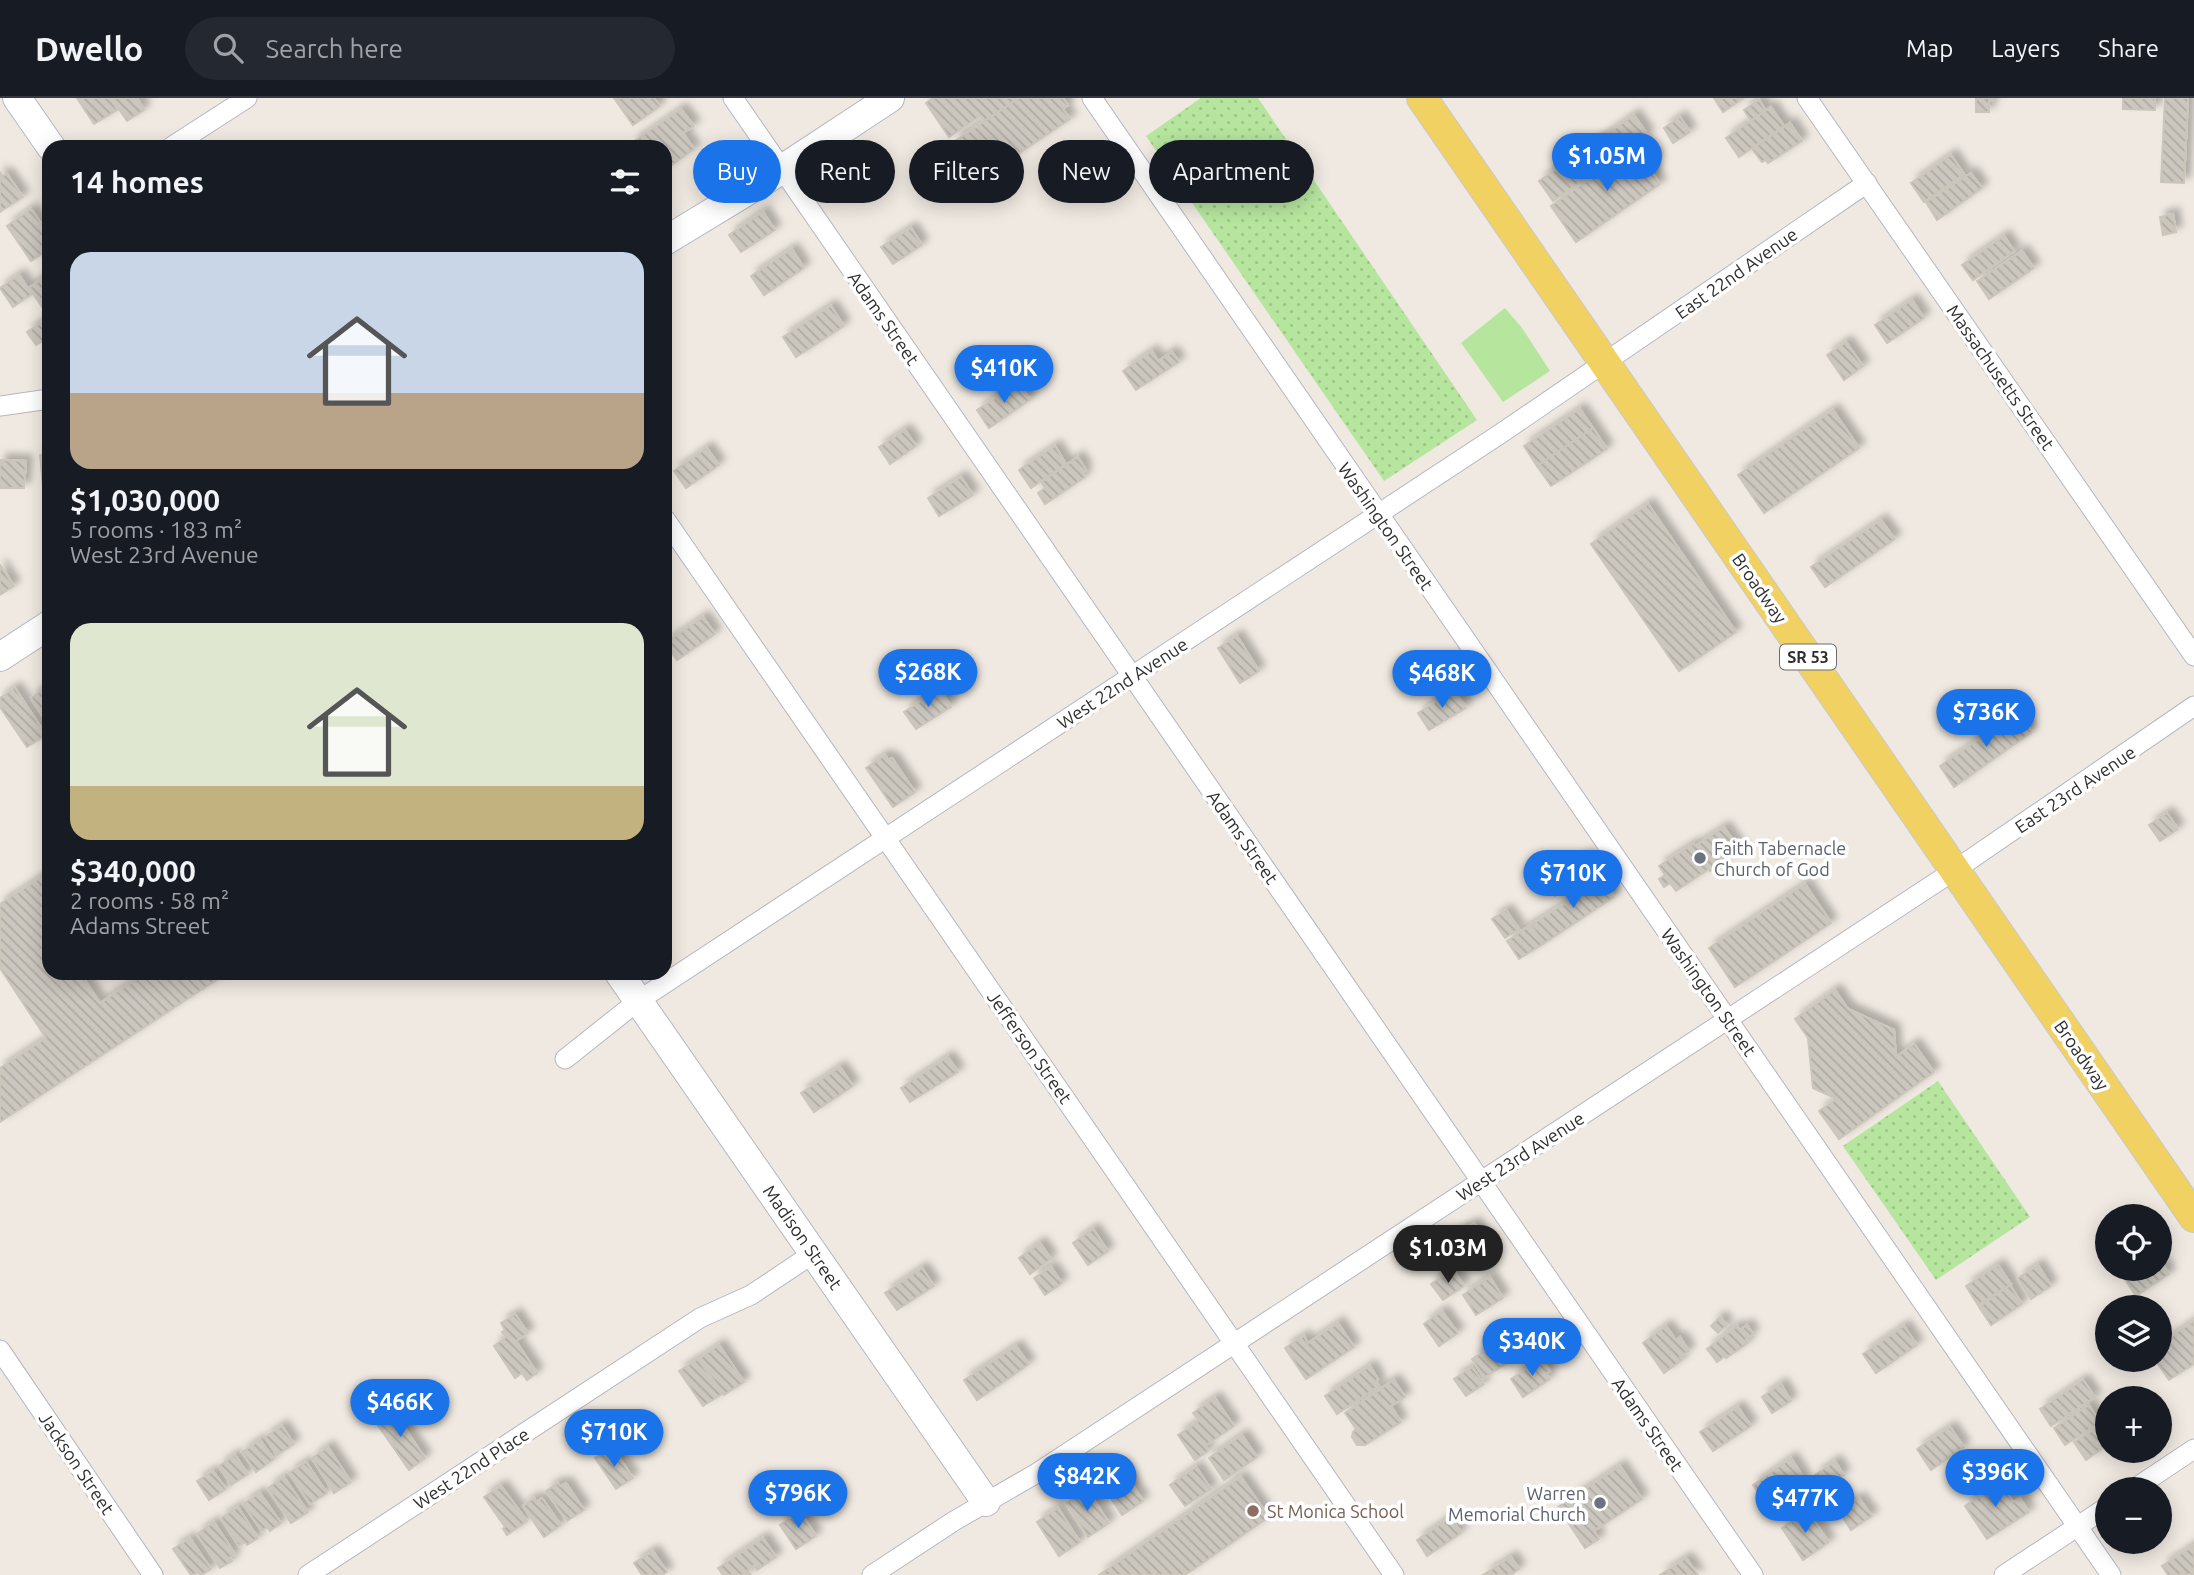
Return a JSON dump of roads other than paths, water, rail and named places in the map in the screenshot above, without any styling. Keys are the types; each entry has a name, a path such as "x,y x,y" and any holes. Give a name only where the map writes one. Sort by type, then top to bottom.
{"main road":[{"name":"Broadway","path":"1422,98 2194,1217"}],"street":[{"path":"17,98 46,140"},
{"path":"183,140 247,98"},
{"name":"Adams Street","path":"733,98 761,140"},
{"path":"781,170 890,98"},
{"name":"Washington Street","path":"1091,98 2111,1575"},
{"name":"Massachusetts Street","path":"1808,98 2194,656"},
{"name":"Adams Street","path":"781,170 1753,1575"},
{"name":"East 22nd Avenue","path":"1605,363 1867,183"},
{"path":"672,237 727,203"},
{"name":"West 22nd Avenue","path":"672,979 1133,677 1605,363"},
{"path":"0,406 42,400"},
{"name":"Jefferson Street","path":"672,529 1394,1575"},
{"path":"0,657 42,630"},
{"name":"East 23rd Avenue","path":"1955,870 2194,706"},
{"name":"West 23rd Avenue","path":"872,1575 986,1502 1037,1473 1955,870"},
{"name":"Madison Street","path":"624,980 986,1502"},
{"name":"West 22nd Avenue","path":"565,1059 638,1001 670,980"},
{"name":"West 22nd Place","path":"308,1575 700,1318 751,1295 814,1253"},
{"name":"Jackson Street","path":"0,1350 153,1575"},
{"path":"2152,1477 2194,1448"},
{"path":"2004,1575 2095,1515"}],"place":[{"name":"Faith Tabernacle Church of God","path":"1700,858"},
{"name":"Warren Memorial Church","path":"1600,1503"},
{"name":"St Monica School","path":"1253,1511"}]}
